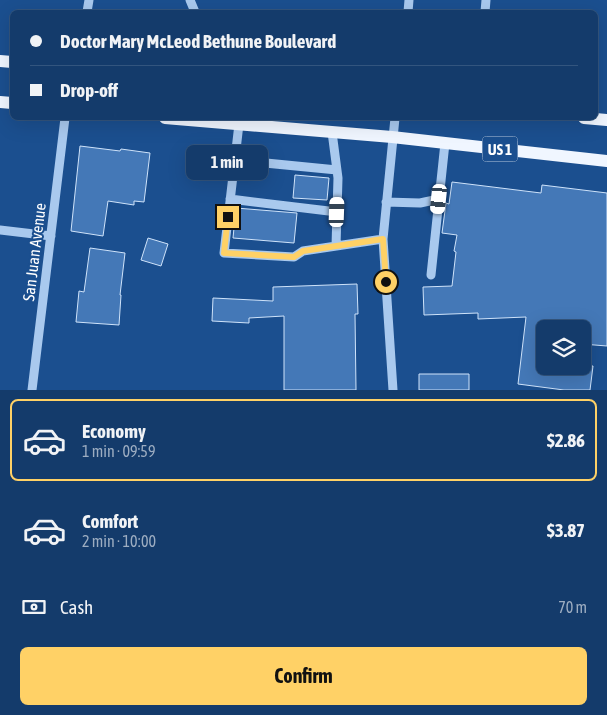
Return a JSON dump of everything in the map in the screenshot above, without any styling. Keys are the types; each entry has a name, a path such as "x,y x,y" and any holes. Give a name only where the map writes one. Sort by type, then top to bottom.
{"main road":[{"name":"US 1","path":"190,120 392,137 607,161"}],"street":[{"name":"San Juan Avenue","path":"32,390 65,120"},
{"path":"393,390 383,239 394,120"},
{"path":"239,124 224,253 294,257 303,251 383,239"},
{"path":"332,132 338,178 336,246"},
{"path":"431,274 445,143"},
{"path":"235,160 337,170"},
{"path":"230,199 337,212"},
{"path":"386,202 420,203 439,199"},
{"path":"0,230 51,236"}],"building":[{"path":"80,146 150,153 144,202 134,201 134,205 108,201 103,236 71,231"},
{"path":"295,175 329,178 327,200 293,198"},
{"path":"452,182 541,193 542,185 607,193 607,346 591,345 591,320 536,320 536,375 591,375 591,366 593,366 590,390 564,390 518,384 526,317 478,319 478,313 424,315 423,287 452,286 457,235 442,233 446,203 449,204"},
{"path":"236,208 297,213 294,243 233,238"},
{"path":"148,238 168,244 161,266 141,260"},
{"path":"90,248 125,253 119,325 76,322 79,291 84,292"},
{"path":"357,284 358,314 355,314 356,390 284,390 284,316 249,318 249,323 212,321 213,298 273,301 273,287"},
{"path":"419,374 469,374 469,390 419,390"}],"route":[{"path":"228,217 224,253 294,257 303,251 383,239 386,282"}]}
